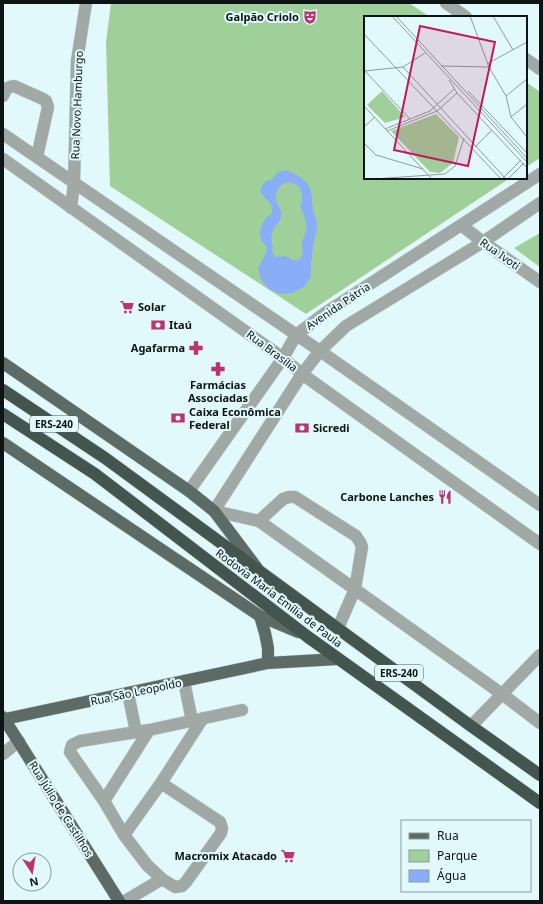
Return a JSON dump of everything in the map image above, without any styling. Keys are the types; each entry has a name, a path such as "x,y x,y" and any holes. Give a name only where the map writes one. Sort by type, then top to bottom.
{"highway":[{"name":"Rodovia Maria Emília de Paula","path":"3,390 105,458 540,775"},
{"name":"Rodovia Maria Emília de Paula","path":"3,414 95,474 308,637 540,804"}],"main road":[{"path":"3,364 189,491 214,511 259,570"},
{"path":"3,443 260,616 308,637"},
{"path":"260,616 268,648 268,663"},
{"name":"Rua São Leopoldo","path":"4,718 268,663 338,659"},
{"name":"Rua Júlio de Castilhos","path":"4,718 119,901"}],"street":[{"name":"Rua Novo Hamburgo","path":"71,208 74,183 78,61 86,3"},
{"path":"446,3 465,16"},
{"path":"527,60 540,69"},
{"path":"3,96 6,89 14,86 46,101 48,107 37,157"},
{"path":"3,134 320,351 540,505"},
{"name":"Rua Brasília","path":"3,160 283,358 302,374 540,544"},
{"name":"Avenida Pátria","path":"189,491 283,358 296,335 325,313 540,174"},
{"name":"Avenida Pátria","path":"214,511 302,374 320,351 346,326 483,242 540,203"},
{"name":"Rua Ivoti","path":"461,225 540,282"},
{"path":"258,521 283,499 295,497 356,536 362,548 355,589 338,628"},
{"path":"214,511 258,521 502,694 540,723"},
{"path":"471,726 540,656"},
{"path":"124,835 160,782 197,719 184,681"},
{"path":"128,693 136,732"},
{"path":"160,782 220,822 222,828 221,833 182,886 175,887 147,865 124,835 104,801 70,752 72,746 80,741 149,730 242,710"},
{"path":"104,801 149,730"},
{"path":"3,754 19,741"},
{"path":"125,901 162,878"}],"green space":[{"path":"111,3 409,3 428,16 364,16 364,179 508,179 306,314 110,186 106,42"},
{"path":"527,83 540,92 540,158 527,166"},
{"path":"540,233 540,267 514,248"}],"water":[{"path":"287,170 300,177 307,183 311,190 317,228 313,247 311,277 304,287 292,293 281,294 269,289 261,280 258,268 267,249 261,240 260,231 262,224 266,218 271,215 272,210 271,204 260,191 266,181 272,179 278,172","holes":["284,183 295,184 302,192 300,206 305,218 306,232 302,242 303,253 298,260 293,260 286,256 275,257 272,252 272,233 281,215 281,210 276,198 276,192"]}],"place":[{"name":"Galpão Criolo","path":"310,17"},
{"name":"Solar","path":"127,307"},
{"name":"Itaú","path":"158,325"},
{"name":"Agafarma","path":"196,348"},
{"name":"Farmácias Associadas","path":"218,369"},
{"name":"Caixa Econômica Federal","path":"178,418"},
{"name":"Sicredi","path":"302,428"},
{"name":"Carbone Lanches","path":"445,497"},
{"name":"Macromix Atacado","path":"288,856"}]}
